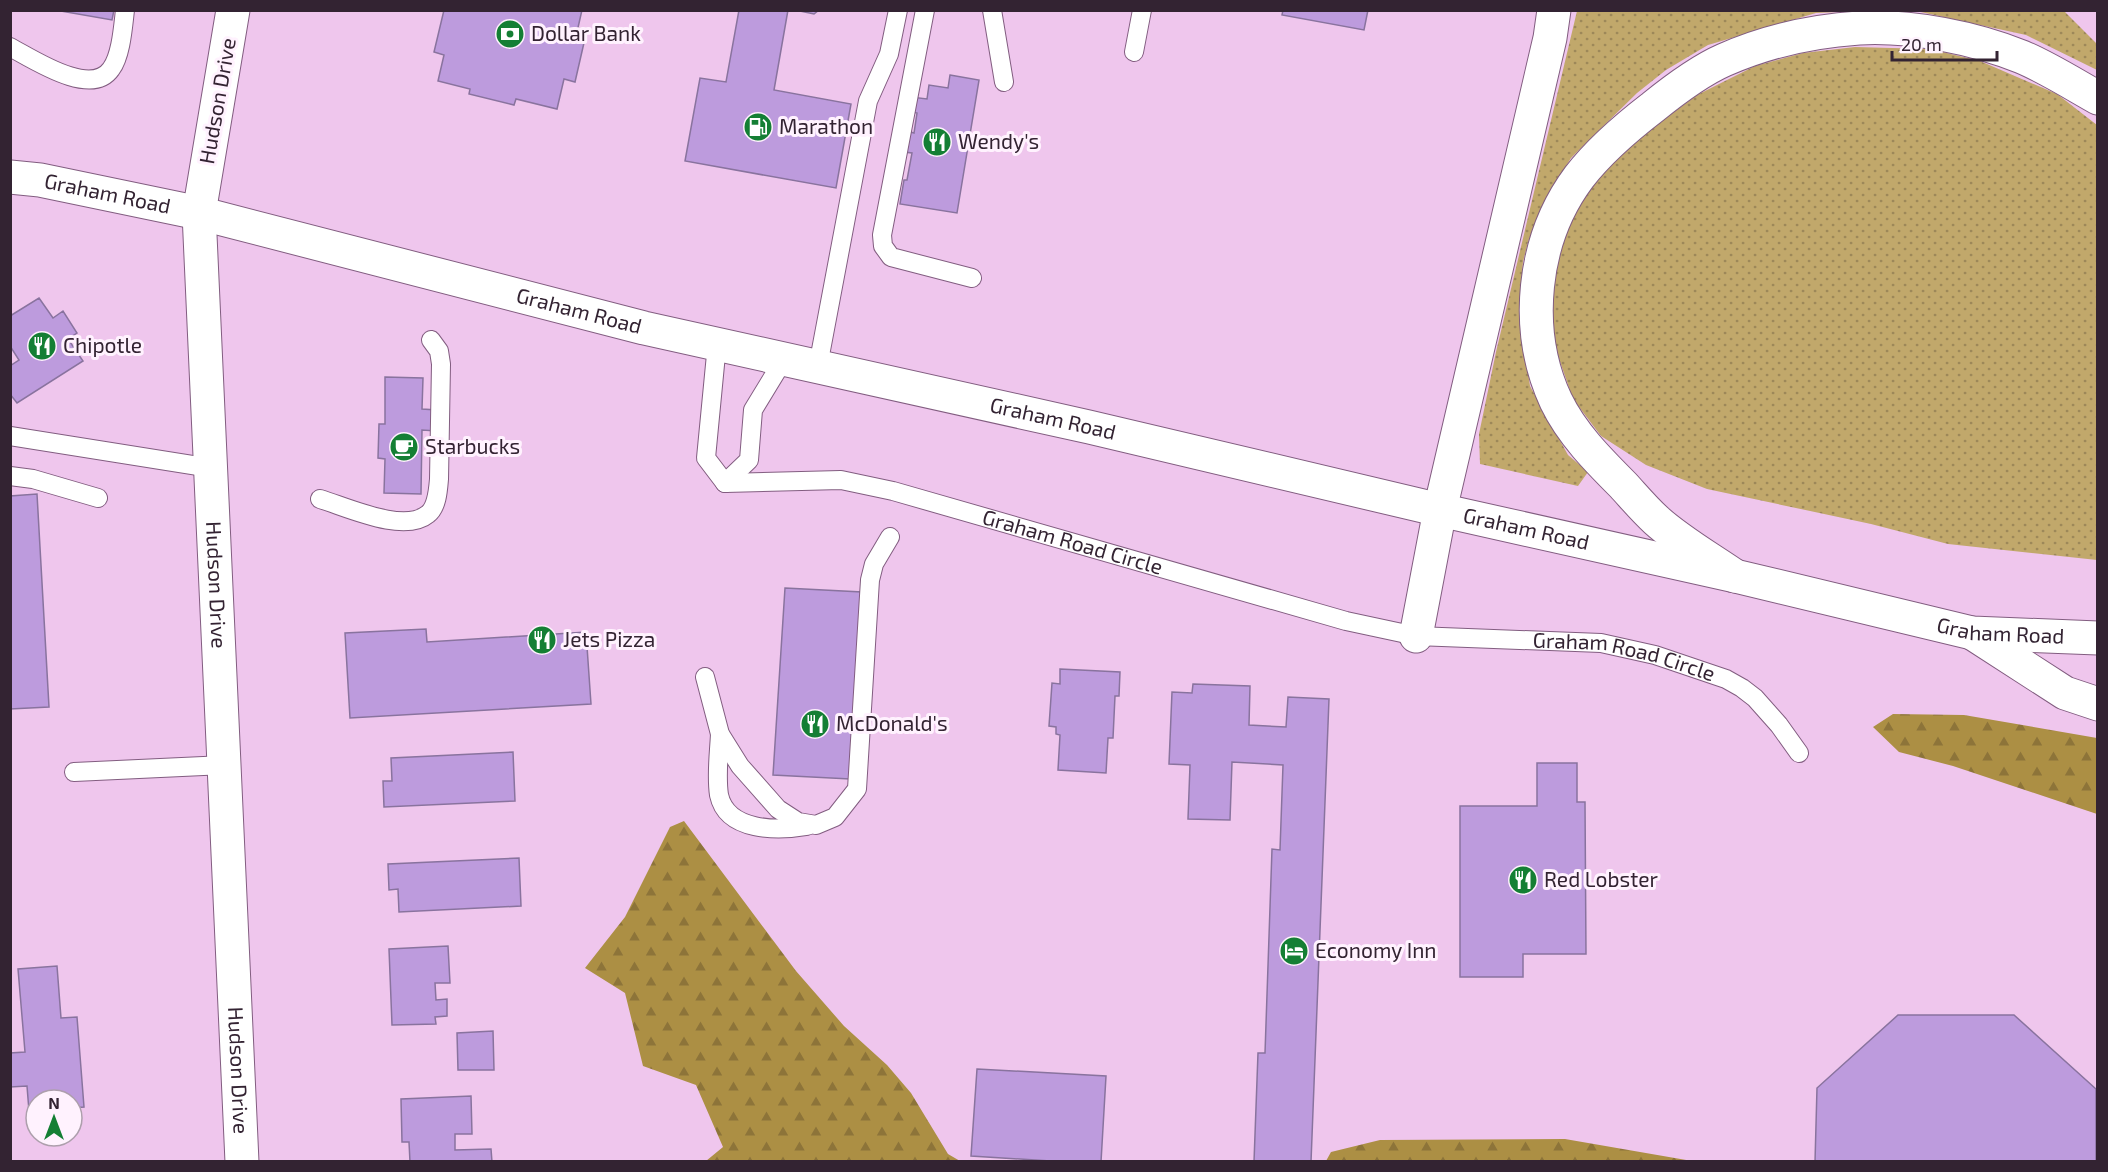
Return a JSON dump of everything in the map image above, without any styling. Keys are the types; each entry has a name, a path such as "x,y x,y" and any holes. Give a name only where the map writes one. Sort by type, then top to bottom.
{"main road":[{"name":"Hudson Drive","path":"233,10 199,213 242,1161"},
{"path":"1416,636 1440,510 1550,38 1554,10"},
{"path":"1735,576 1657,521 1648,512 1572,427 1548,381 1537,324 1540,265 1561,205 1580,177 1602,152 1634,122 1692,79 1730,58 1800,35 1861,28 1910,30 1956,37 1993,46 2025,58 2097,98"},
{"name":"Graham Road","path":"10,177 40,180 199,213 644,328 1089,427 1972,633 2097,638"},
{"path":"1972,633 2065,693 2097,704"}],"lane":[{"path":"10,47 80,81 96,79 111,70 119,46 125,10"},
{"path":"818,366 868,101 889,54 898,10"},
{"path":"925,10 882,235 883,246 891,257 972,279"},
{"path":"992,10 1004,82"},
{"path":"1134,52 1142,10"},
{"path":"320,499 403,523 417,520 430,513 437,498 439,479 441,375 439,351 431,340"},
{"path":"717,344 706,458 724,483 749,460 753,410 784,359"},
{"path":"10,436 211,468"},
{"path":"10,476 33,479 98,498"},
{"name":"Graham Road Circle","path":"724,483 841,480 893,491 1346,621 1416,636 1601,643 1655,655 1726,679 1742,688 1755,698 1773,718 1799,753"},
{"path":"720,734 718,779 720,797 725,809 734,818 765,828 792,828 816,825 835,817 857,789 870,580 874,564 890,537"},
{"path":"705,677 720,734 740,766 778,809 798,822 816,825"},
{"path":"74,772 225,765"}],"shaded area":[{"path":"1577,11 1861,11 1816,13 1708,45 1666,70 1637,93 1571,158 1545,200 1528,242 1523,262 1519,313 1530,386 1568,455 1588,472 1578,486 1480,464 1479,434 1496,352"},
{"path":"1916,11 2064,11 2097,44 2097,70 2026,35"},
{"path":"1855,47 1930,49 1980,61 2057,94 2097,125 2097,560 1948,544 1871,524 1707,489 1646,465 1601,436 1573,399 1558,356 1549,308 1569,205 1620,152 1697,95 1755,66 1803,53"}],"green space":[{"path":"1893,714 1964,715 2097,738 2097,814 1953,766 1899,752 1873,727"},
{"path":"684,821 796,971 844,1026 887,1065 911,1093 948,1154 960,1161 706,1161 723,1147 696,1085 643,1066 625,993 585,968 625,917 670,827"},
{"path":"1565,1139 1692,1161 1326,1161 1331,1152 1380,1140"}],"building":[{"path":"55,10 114,10 112,20"},
{"path":"444,10 582,10 577,32 586,34 575,82 564,79 557,109 516,99 514,105 469,94 470,89 438,81 444,55 434,52"},
{"path":"739,10 788,10 774,90 851,104 836,188 685,161 700,78 726,82"},
{"path":"795,10 819,10 814,14"},
{"path":"1283,10 1368,10 1364,30 1282,15"},
{"name":"Wendy's","path":"950,75 979,80 957,213 900,204 912,153 904,152 907,131 914,133 917,113 908,111 911,97 927,99 929,85 948,88"},
{"path":"39,298 53,318 63,311 77,333 68,339 83,361 17,403 10,394 10,366 19,360 10,346 10,316"},
{"path":"385,377 423,378 422,409 437,410 437,431 422,430 421,494 384,493 385,459 378,458 379,424 385,424"},
{"path":"37,494 49,707 10,709 10,496"},
{"name":"McDonald's","path":"785,588 862,592 850,779 773,775"},
{"path":"426,629 427,642 586,632 591,704 350,718 345,633"},
{"path":"1060,669 1120,672 1119,696 1115,696 1113,738 1108,738 1106,773 1058,770 1060,735 1056,734 1056,727 1049,726 1052,683 1060,684"},
{"name":"Economy Inn","path":"1193,684 1250,686 1249,725 1286,727 1288,697 1329,699 1311,1162 1254,1162 1258,1053 1265,1053 1272,849 1280,850 1283,765 1232,762 1230,820 1188,819 1190,765 1169,764 1172,692 1192,693"},
{"path":"513,752 515,801 384,807 383,781 392,781 391,758"},
{"name":"Red Lobster","path":"1537,763 1577,763 1577,802 1585,802 1586,954 1523,954 1523,977 1460,977 1460,806 1537,806"},
{"path":"519,858 521,906 399,912 398,889 389,890 388,864"},
{"path":"448,946 450,983 435,983 436,1000 447,999 447,1016 435,1017 436,1024 392,1025 389,949"},
{"path":"57,966 61,1018 77,1017 83,1088 10,1087 10,1053 25,1052 18,969"},
{"path":"1898,1015 2014,1015 2096,1089 2096,1162 1815,1162 1817,1088"},
{"path":"493,1031 494,1070 458,1070 457,1033"},
{"path":"977,1069 1106,1076 1101,1162 971,1156"},
{"path":"471,1096 472,1134 455,1134 455,1150 491,1149 492,1162 410,1162 409,1142 402,1142 401,1099"}],"place":[{"name":"Dollar Bank","path":"510,34"},
{"name":"Marathon","path":"758,127"},
{"name":"Wendy's","path":"937,142"},
{"name":"Chipotle","path":"42,346"},
{"name":"Starbucks","path":"404,447"},
{"name":"Jets Pizza","path":"542,640"},
{"name":"McDonald's","path":"815,724"},
{"name":"Red Lobster","path":"1523,880"},
{"name":"Economy Inn","path":"1294,951"}]}
